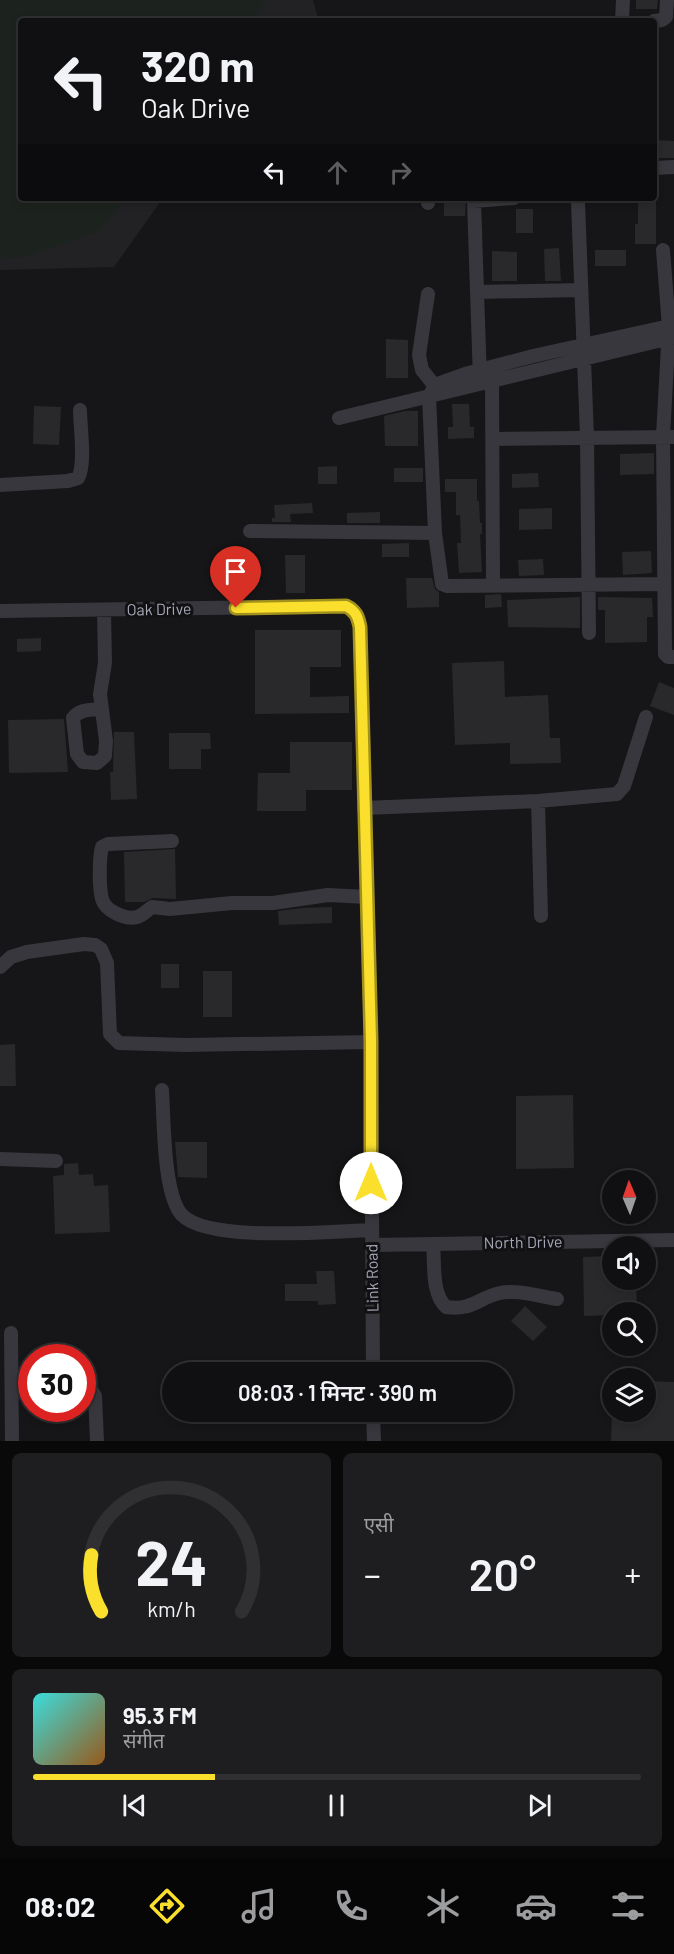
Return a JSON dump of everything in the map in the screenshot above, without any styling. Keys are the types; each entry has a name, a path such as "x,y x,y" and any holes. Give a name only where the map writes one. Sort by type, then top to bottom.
{"street":[{"path":"622,0 622,18"},
{"path":"657,21 666,17 667,0"},
{"path":"657,168 674,167"},
{"path":"475,201 477,292 484,378 494,439 493,585"},
{"path":"578,201 587,437 589,633"},
{"path":"663,250 671,332 663,584 665,654 668,657 674,657"},
{"path":"477,292 581,290"},
{"path":"428,294 419,355 422,370 432,391 435,533 442,584 447,586 663,584"},
{"path":"339,418 432,391 440,383 484,378 671,332"},
{"path":"0,485 68,481 78,478 82,464 80,410"},
{"path":"494,439 669,436"},
{"path":"250,531 435,533"},
{"name":"Oak Drive","path":"0,611 346,606 354,610"},
{"path":"102,710 100,694 105,649 104,610"},
{"name":"Link Road","path":"354,610 360,627 371,1041 373,1362"},
{"path":"364,808 538,801 617,794 624,786 646,717"},
{"path":"538,801 541,916"},
{"path":"172,841 108,844 102,847 101,874 104,903 116,913 130,918 140,916 153,907 170,909 232,903 273,903 319,896 367,897"},
{"path":"0,967 11,957 27,952 84,945 95,945 102,949 107,963 110,1034 119,1043 185,1045 371,1041"},
{"path":"162,1090 166,1164 171,1191 182,1215 203,1228 230,1233 372,1230"},
{"path":"0,1159 56,1161"},
{"name":"North Drive","path":"372,1245 674,1240"},
{"path":"433,1244 437,1290 440,1301 446,1307 468,1307 507,1292 557,1299"},
{"path":"11,1333 12,1441"},
{"path":"12,1386 18,1386"},
{"path":"96,1411 98,1441"},
{"path":"373,1422 374,1441"}],"shaded area":[{"path":"0,0 313,0 318,18 18,18 18,201 161,201 114,267 0,270"},
{"path":"0,0 266,0 254,18 18,18 18,201 124,201 99,231 30,256 0,259"}],"building":[{"path":"636,0 658,0 657,9 636,9"},
{"path":"657,140 674,141 674,158 657,158"},
{"path":"444,201 466,201 465,216 444,216"},
{"path":"638,201 656,201 656,244 635,244 635,224 638,224"},
{"path":"516,209 533,209 533,233 516,233"},
{"path":"559,248 561,281 545,281 544,249"},
{"path":"595,250 626,250 626,266 595,266"},
{"path":"492,251 517,252 517,281 492,281"},
{"path":"386,339 408,340 408,378 386,378"},
{"path":"452,404 469,404 470,427 474,427 474,438 448,439 448,427 453,427"},
{"path":"34,406 61,407 59,445 33,444"},
{"path":"405,411 418,411 418,446 385,446 384,416"},
{"path":"654,453 654,474 620,475 620,454"},
{"path":"337,466 337,484 318,484 318,467"},
{"path":"394,468 423,468 423,482 394,482"},
{"path":"538,473 539,487 512,488 512,474"},
{"path":"445,479 477,479 477,501 479,501 480,523 482,523 482,534 480,534 482,572 459,573 457,543 461,543 460,515 456,515 456,492 445,492"},
{"path":"312,503 313,513 290,514 291,522 272,522 272,518 275,518 274,505"},
{"path":"552,508 552,529 519,530 519,509"},
{"path":"380,512 380,523 347,523 347,513"},
{"path":"409,543 409,557 382,557 382,544"},
{"path":"651,551 652,573 623,575 622,552"},
{"path":"285,555 305,555 305,593 286,593"},
{"path":"543,559 544,575 519,576 518,560"},
{"path":"406,578 432,578 435,589 439,592 439,607 407,608"},
{"path":"501,594 502,607 485,608 485,595"},
{"path":"580,597 580,628 508,627 507,600"},
{"path":"598,597 652,598 653,617 647,617 647,642 605,643 605,610 598,610"},
{"path":"255,630 341,630 341,667 310,667 310,697 349,696 349,713 255,714"},
{"path":"41,638 41,651 17,652 17,639"},
{"path":"504,661 505,697 548,695 550,738 560,738 561,763 510,764 510,743 455,745 452,663"},
{"path":"659,682 674,688 674,715 650,706"},
{"path":"64,719 68,772 9,773 8,720"},
{"path":"114,732 134,732 137,799 111,800 110,772 113,772"},
{"path":"169,733 210,733 211,749 201,749 201,769 169,769"},
{"path":"290,742 352,742 352,790 306,790 306,811 257,811 258,773 290,773"},
{"path":"175,849 176,899 153,898 144,902 125,902 124,852"},
{"path":"332,907 332,923 279,925 278,911"},
{"path":"161,964 179,964 179,988 161,988"},
{"path":"203,971 232,971 232,1017 203,1017"},
{"path":"15,1044 16,1086 0,1086 0,1045"},
{"path":"573,1095 574,1168 516,1169 516,1096"},
{"path":"175,1142 207,1142 207,1178 178,1177"},
{"path":"78,1163 79,1175 93,1174 94,1186 108,1185 110,1232 55,1234 53,1176 64,1175 64,1164"},
{"path":"602,1256 602,1290 636,1290 637,1302 602,1302 602,1315 584,1316 583,1257"},
{"path":"316,1271 334,1271 336,1304 318,1305 318,1301 285,1301 285,1284 317,1284"},
{"path":"525,1306 547,1327 533,1341 511,1321"},
{"path":"656,1381 674,1382 674,1441 611,1441 612,1422 656,1422"}],"route":[{"path":"236,608 346,606 354,610 358,617 371,1041 371,1183"}]}
